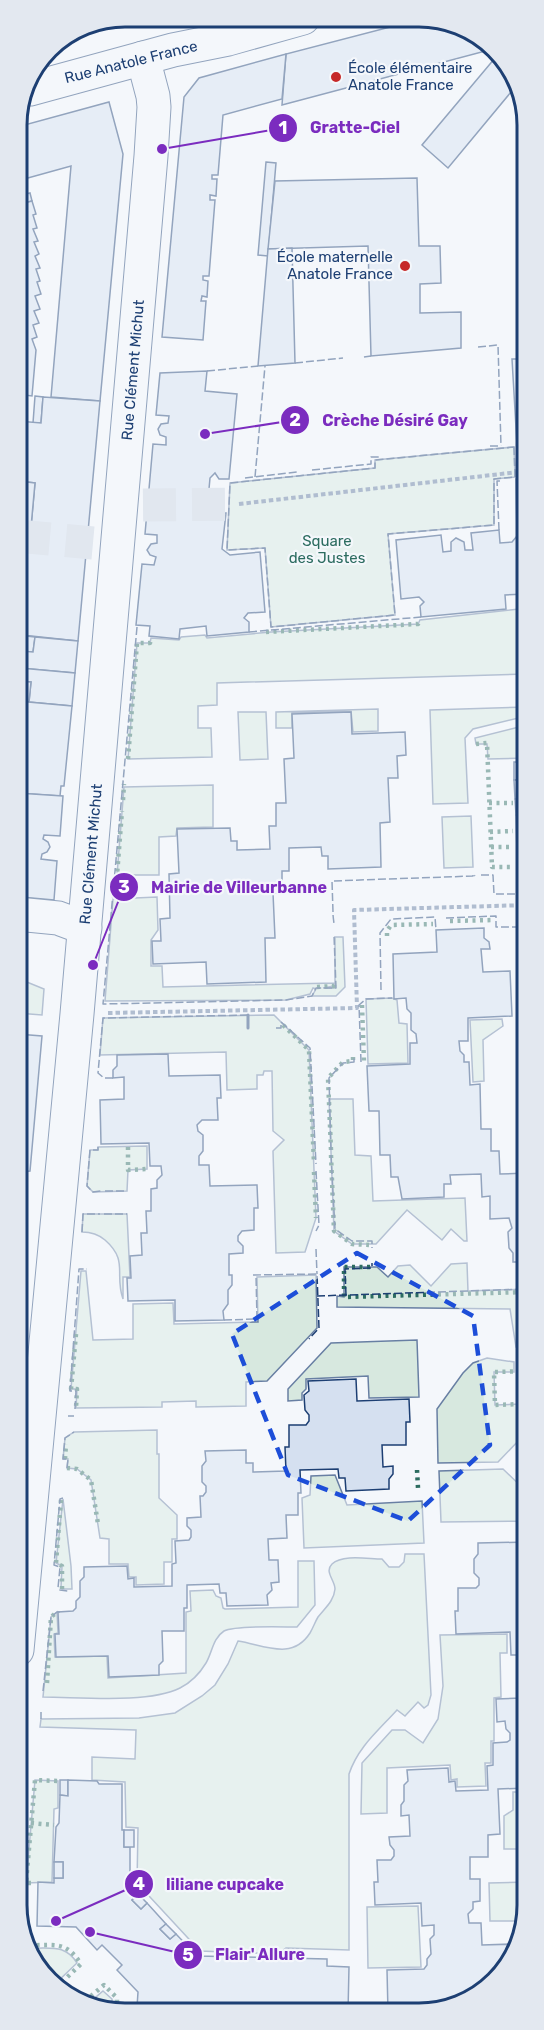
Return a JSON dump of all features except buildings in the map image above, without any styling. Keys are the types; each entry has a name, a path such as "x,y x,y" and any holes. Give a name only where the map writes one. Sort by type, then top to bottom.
{"street":[{"name":"Rue Anatole France","path":"34,88 267,27"},
{"name":"Rue Clément Michut","path":"27,1544 85,928 154,107 143,58"},
{"path":"27,915 58,918 85,928"}],"path":[{"path":"239,504 517,472"},
{"path":"77,1014 357,1008 354,910 517,905"}],"highlighted area":[{"path":"357,1253 473,1316 490,1445 408,1521 288,1475 232,1334"}],"green space":[{"name":"Square des Justes","path":"514,447 515,477 494,479 494,525 388,534 395,615 271,627 265,548 227,550 230,483 375,468 375,460"},
{"path":"517,609 517,674 217,683 217,705 198,706 198,728 211,728 212,757 128,759 137,643 150,643 151,638 179,640 181,637 205,635 207,638 418,624 420,620"},
{"path":"517,707 517,718 473,729 465,738 468,803 433,804 430,710"},
{"path":"378,709 378,731 353,732 351,711 292,713 292,728 276,728 276,712"},
{"path":"238,712 266,712 268,759 240,760"},
{"path":"517,728 517,758 488,759 487,744 476,744 475,738"},
{"path":"213,785 213,827 177,828 176,836 159,837 159,875 117,875 124,787"},
{"path":"471,816 473,867 444,868 442,817"},
{"path":"157,897 158,930 151,940 151,966 162,966 163,987 334,983 334,986 323,988 335,988 335,937 343,937 345,987 336,996 312,996 316,989 313,988 310,994 286,1000 105,1001 113,899"},
{"path":"27,982 44,989 42,1015 27,1014"},
{"path":"392,998 397,1000 399,1023 407,1024 408,1063 368,1064 366,999"},
{"path":"274,1015 309,1050 316,1218 305,1252 276,1253 273,1151 284,1140 273,1131 272,1071 264,1071 263,1075 257,1075 257,1089 227,1090 226,1052 100,1055 103,1018"},
{"path":"502,1019 503,1026 483,1040 484,1081 473,1082 470,1020"},
{"path":"329,1099 353,1099 355,1155 371,1156 373,1201 465,1198 467,1241 451,1229 442,1240 407,1210 376,1244 352,1244 334,1231"},
{"path":"147,1146 147,1169 128,1170 127,1191 93,1192 87,1186 90,1150 98,1150 98,1147"},
{"path":"83,1214 127,1214 130,1277 123,1277 123,1299 117,1255 102,1238 82,1232"},
{"path":"467,1263 468,1291 517,1289 517,1347 510,1309 337,1307 337,1296 344,1297 344,1267 377,1267 388,1277 398,1266 410,1265 431,1286 451,1264"},
{"path":"81,1271 86,1271 93,1340 133,1339 133,1304 173,1303 174,1324 258,1322 257,1277 316,1275 317,1328 267,1381 246,1382 246,1406 196,1407 196,1401 162,1402 162,1407 76,1408 77,1389 71,1389"},
{"path":"417,1340 419,1397 369,1398 368,1376 306,1379 306,1389 302,1393 302,1400 288,1401 288,1389 331,1343"},
{"path":"487,1358 514,1362 514,1372 494,1372 495,1405 517,1404 517,1442 498,1462 438,1463 437,1409 473,1363"},
{"path":"157,1430 159,1498 177,1515 177,1539 172,1539 172,1562 164,1562 164,1584 136,1585 136,1577 129,1577 128,1564 109,1564 109,1539 100,1538 91,1480 77,1469 67,1468 68,1459 63,1459 65,1438 74,1432"},
{"path":"503,1469 517,1482 517,1521 441,1522 439,1471"},
{"path":"335,1475 347,1505 422,1501 424,1543 304,1548 302,1498 310,1495 311,1476"},
{"path":"63,1499 72,1589 62,1589 62,1566 56,1563"},
{"path":"405,1554 424,1554 431,1695 428,1705 424,1708 418,1702 405,1716 397,1710 363,1747 349,1774 349,1950 286,1948 278,1954 200,1951 137,1883 138,1828 126,1827 125,1782 92,1780 92,1757 135,1759 136,1730 40,1727 41,1719 139,1718 175,1713 215,1685 238,1641 277,1649 295,1647 303,1642 333,1597 335,1586 329,1570 332,1564 342,1559 363,1558 382,1559 389,1567 399,1567 404,1562"},
{"path":"298,1561 314,1561 315,1605 297,1627 248,1627 224,1631 217,1638 206,1663 198,1674 184,1686 166,1693 132,1698 43,1697 51,1617 57,1612 58,1633 54,1634 55,1657 107,1656 108,1678 186,1673 186,1612 191,1611 190,1591 213,1590 216,1596 221,1598 225,1609 298,1607"},
{"path":"507,1634 507,1653 500,1653 501,1697 494,1698 494,1741 491,1741 491,1763 485,1763 486,1786 457,1787 457,1779 451,1780 450,1765 387,1768 387,1813 361,1814 362,1763 392,1730 405,1730 423,1743 438,1719 443,1686 440,1635"},
{"path":"35,1780 58,1781 58,1808 54,1809 52,1882 27,1883"},
{"path":"513,1792 517,1792 517,1849 504,1849 504,1816 513,1810"},
{"path":"517,1882 515,1921 490,1921 489,1883"},
{"path":"418,1906 421,1967 368,1968 367,1907"},
{"path":"37,1948 62,1950 77,1963 60,1979 51,1970"},
{"path":"103,1991 112,2002 106,2001 95,1998"}],"tunnel":[{"path":"143,505 239,504"},
{"path":"27,537 93,543"}],"hedge":[{"path":"266,632 418,624 420,620"},
{"path":"128,759 137,643 150,643 151,638"},
{"path":"476,744 487,743 492,867 512,867"},
{"path":"123,800 124,784"},
{"path":"489,803 513,803"},
{"path":"121,875 117,875 122,811"},
{"path":"490,832 513,831"},
{"path":"491,847 513,847"},
{"path":"450,921 493,920"},
{"path":"387,936 391,925 433,924"},
{"path":"317,987 334,986 334,983"},
{"path":"362,1005 364,1062"},
{"path":"283,1025 309,1050 314,1163"},
{"path":"331,1150 328,1078 343,1062 353,1061 353,1057"},
{"path":"128,1147 128,1170 147,1169"},
{"path":"331,1155 334,1231 352,1244 369,1245"},
{"path":"314,1172 316,1218"},
{"path":"370,1267 344,1267 344,1297 517,1292"},
{"path":"76,1334 71,1389 77,1389 76,1408"},
{"path":"517,1371 494,1372 495,1405 517,1404"},
{"path":"65,1459 66,1444"},
{"path":"67,1468 77,1469 91,1480 98,1524"},
{"path":"417,1470 418,1488"},
{"path":"61,1500 56,1563 62,1566 62,1589"},
{"path":"47,1683 51,1617 57,1612"},
{"path":"27,1872 35,1780 58,1781"},
{"path":"31,1823 54,1825"},
{"path":"35,1945 59,1946 75,1956 81,1964 63,1981"},
{"path":"90,1997 104,1985 117,1998 117,2002"}],"fence":[{"path":"478,347 498,345 501,446"},
{"path":"364,357 371,356"},
{"path":"295,363 343,358"},
{"path":"207,371 258,366"},
{"path":"255,477 265,366"},
{"path":"490,446 499,446"},
{"path":"514,447 515,477 494,479 494,525 388,534 395,615 271,627 265,548 227,550 230,483 375,468 375,460 514,447"},
{"path":"312,470 371,464 371,457 379,457"},
{"path":"245,478 297,472"},
{"path":"499,530 497,481 501,481"},
{"path":"249,632 421,617"},
{"path":"137,627 103,1004 286,1000 312,996 316,988 336,988 334,935"},
{"path":"333,912 332,881 473,876 473,874 475,876"},
{"path":"481,875 493,875 494,894 517,894"},
{"path":"333,915 334,924"},
{"path":"446,918 496,916 496,927 517,927"},
{"path":"381,990 380,933 391,919 435,917 436,930"},
{"path":"361,1062 359,1005 366,999 392,998"},
{"path":"113,1078 104,1078 98,1073 103,1018 248,1015"},
{"path":"276,1028 281,1028 281,1022 310,1048 316,1164"},
{"path":"331,1150 329,1078 343,1063 354,1062 354,1057"},
{"path":"98,1147 98,1150 90,1150 87,1186 93,1192 101,1191"},
{"path":"331,1155 335,1229 352,1241 372,1241 372,1248"},
{"path":"316,1171 319,1225 316,1231"},
{"path":"105,1191 127,1191"},
{"path":"82,1232 83,1214 100,1214"},
{"path":"104,1214 127,1214"},
{"path":"316,1249 317,1274"},
{"path":"346,1295 345,1269 372,1268 372,1263"},
{"path":"75,1409 76,1391 70,1391 79,1269 87,1269"},
{"path":"253,1275 317,1274 319,1328 309,1339"},
{"path":"224,1320 257,1319 256,1275"},
{"path":"317,1296 517,1289"},
{"path":"68,1416 74,1416"},
{"path":"67,1468 68,1459 63,1459 65,1438 74,1432"},
{"path":"63,1498 60,1499 54,1565 60,1567 58,1588 68,1591"},
{"path":"43,1691 51,1617 61,1612"},
{"path":"41,1712 41,1719"}],"wall":[{"path":"248,1015 248,1028"}],"place":[{"name":"École élémentaire Anatole France","path":"336,77"},
{"name":"Gratte-Ciel","path":"162,149"},
{"name":"École maternelle Anatole France","path":"405,266"},
{"name":"Crèche Désiré Gay","path":"205,434"},
{"name":"Mairie de Villeurbanne","path":"93,965"},
{"name":"liliane cupcake","path":"56,1921"},
{"name":"Flair' Allure","path":"90,1932"}]}
